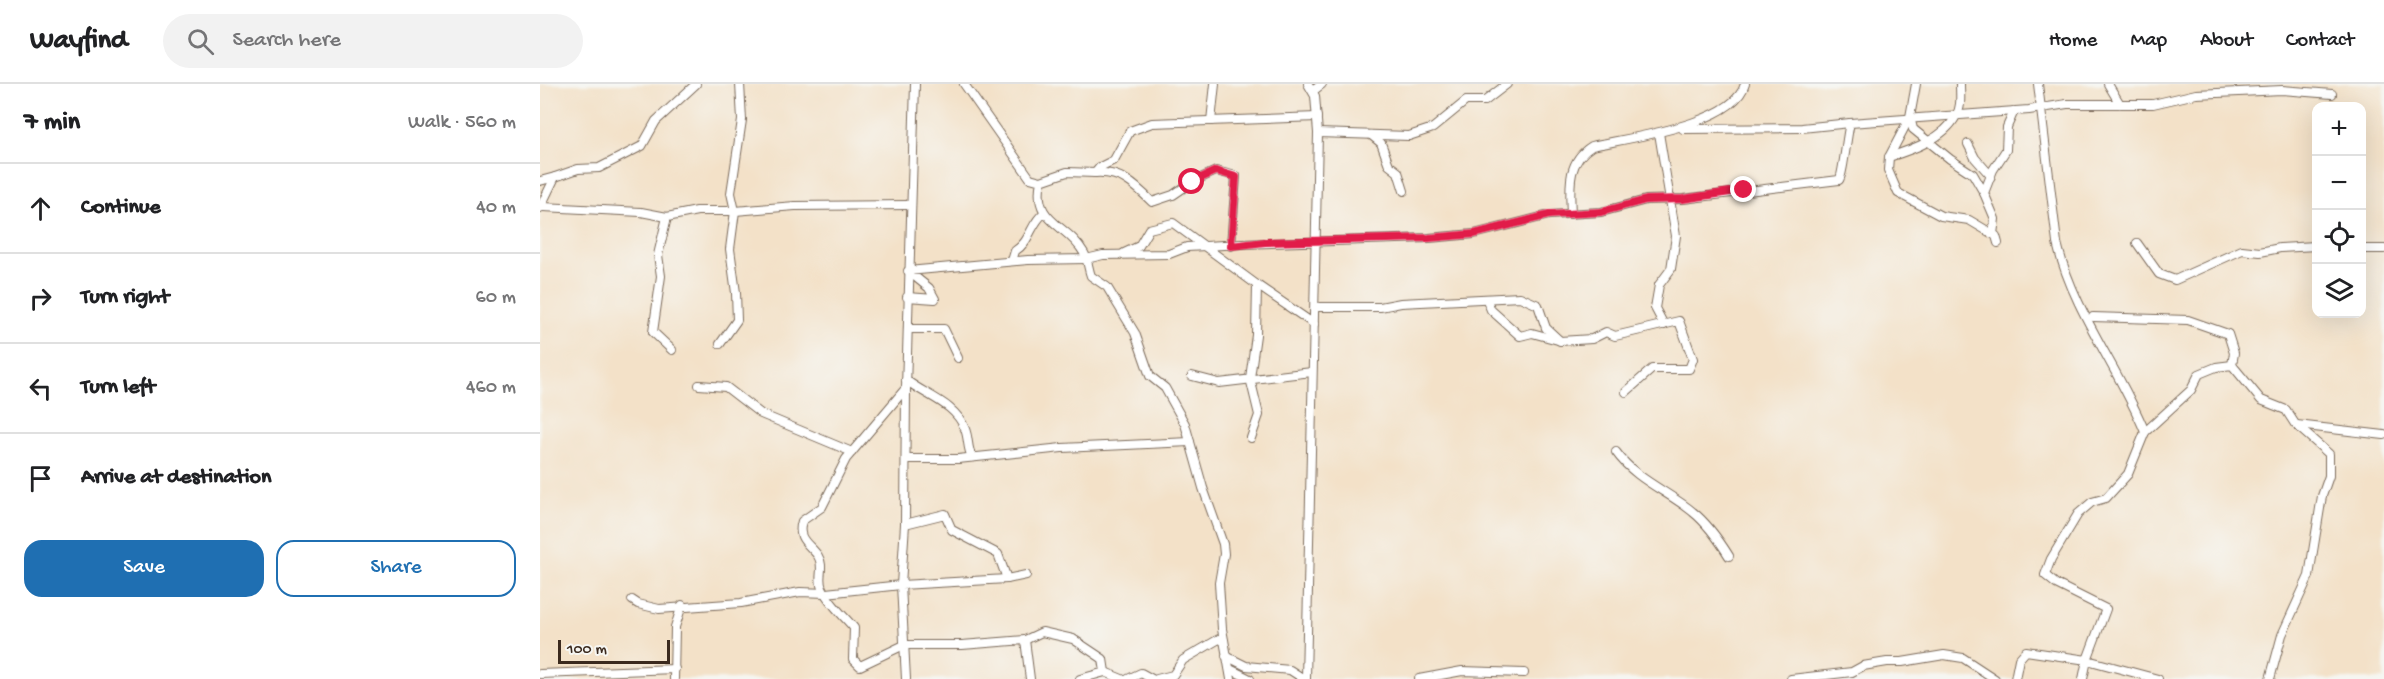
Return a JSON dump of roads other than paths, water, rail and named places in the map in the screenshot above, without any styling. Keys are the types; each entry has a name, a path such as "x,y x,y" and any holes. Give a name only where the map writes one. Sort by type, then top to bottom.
{"street":[{"path":"540,181 578,169 599,168 642,146 656,121 696,84"},
{"path":"720,344 737,320 730,249 735,211 731,193 742,120 740,84"},
{"path":"906,679 901,585 905,524 906,384 909,329 907,297 915,84"},
{"path":"964,84 1030,178 1041,181 1067,172 1105,172 1131,180 1152,202 1173,195 1192,182 1216,171 1236,177 1231,246"},
{"path":"1211,121 1215,84"},
{"path":"1305,679 1318,133 1310,87 1322,84"},
{"path":"1318,133 1409,136 1433,128 1466,101 1485,101 1507,84"},
{"path":"1679,129 1732,103 1743,93 1745,84"},
{"path":"1916,84 1910,117 1889,157 1888,170 1898,193 1941,216 1968,220 1992,234 1998,243"},
{"path":"1889,157 1920,146 1945,129 1957,115 1960,84"},
{"path":"2038,84 2062,263 2090,327 2132,398 2145,432"},
{"path":"2108,84 2120,104"},
{"path":"1570,214 1572,167 1584,151 1601,144 1679,129 1802,128 1910,117 2014,111 2067,104 2153,104 2196,94 2282,90 2332,94"},
{"path":"1984,193 2006,150 2007,127 2014,111"},
{"path":"1095,173 1100,167 1114,160 1130,131 1152,123 1317,117"},
{"path":"1910,117 1913,129 1973,174 1995,219 1992,234"},
{"path":"908,272 1012,261 1086,259 1120,254 1169,254 1187,247 1474,234 1549,215 1601,212 1646,200 1839,180 1843,176 1844,152 1850,123"},
{"path":"1659,133 1676,236 1671,269 1659,285 1655,308 1664,325"},
{"path":"1371,135 1381,143 1389,165 1398,172 1404,191"},
{"path":"1968,144 1975,158 1991,176"},
{"path":"555,177 541,208 641,212 667,217 697,211 735,211 795,206 910,205"},
{"path":"1041,181 1037,196 1044,213 1077,245 1086,259 1090,276 1107,287 1125,315 1144,353 1150,376 1165,388 1185,424 1223,544 1220,583 1224,641 1231,679"},
{"path":"1012,261 1015,251 1025,245 1030,237 1034,221 1044,213"},
{"path":"667,217 658,255 661,276 653,332 672,350"},
{"path":"1120,254 1139,246 1149,229 1173,223 1314,324"},
{"path":"2137,243 2159,274 2175,280 2242,250 2260,252 2312,246"},
{"path":"2366,249 2384,249"},
{"path":"907,297 934,299 929,288 908,272"},
{"path":"1251,438 1259,415 1250,378 1256,335 1257,285"},
{"path":"1315,307 1380,308 1401,303 1487,300 1513,296 1533,301 1538,305 1546,328 1560,341"},
{"path":"1487,300 1491,309 1520,336 1532,333 1560,341 1592,339 1606,332 1615,336 1679,321 1693,359 1689,369 1652,369 1626,392"},
{"path":"2093,317 2188,320 2228,334 2234,353 2232,365 2261,400 2286,410 2295,424 2330,454 2329,476 2322,496 2309,576 2282,635 2270,679"},
{"path":"909,329 944,329 958,358"},
{"path":"2083,679 2087,660 2106,609 2056,584 2045,575 2051,559 2078,514 2092,502 2106,498 2128,474 2145,432 2191,390 2199,374 2216,367 2232,365"},
{"path":"1192,376 1219,383 1311,372"},
{"path":"906,384 938,399 956,414 966,430 968,448 972,457"},
{"path":"906,384 852,452 822,507 804,518 800,526 807,547 818,556 823,571 821,587 854,628 853,659 860,666 904,645 962,645 1025,640 1042,632 1073,639 1103,659 1105,672"},
{"path":"699,385 726,387 761,414 852,452"},
{"path":"2295,424 2384,435"},
{"path":"906,459 972,457 1062,448 1190,442"},
{"path":"1616,452 1626,466 1693,512 1718,538 1729,556"},
{"path":"905,524 945,514 952,530 998,554 1007,579"},
{"path":"632,600 638,604 659,609 682,605 741,603 800,592 826,593 901,585 1007,579 1026,575"},
{"path":"674,679 675,627 682,605"},
{"path":"1157,679 1173,675 1183,660 1219,639 1224,641"},
{"path":"1025,640 1030,679"},
{"path":"2015,679 2019,659 2026,651 2087,660 2158,679"},
{"path":"1791,679 1852,672 1863,666 1944,655 1963,658 1995,679"},
{"path":"1226,656 1246,666 1290,670 1305,679"},
{"path":"540,674 675,669"},
{"path":"1230,669 1251,679"},
{"path":"1419,679 1462,671 1524,673"},
{"path":"1080,679 1105,672 1122,679"},
{"path":"1128,679 1141,673 1152,679"}]}
